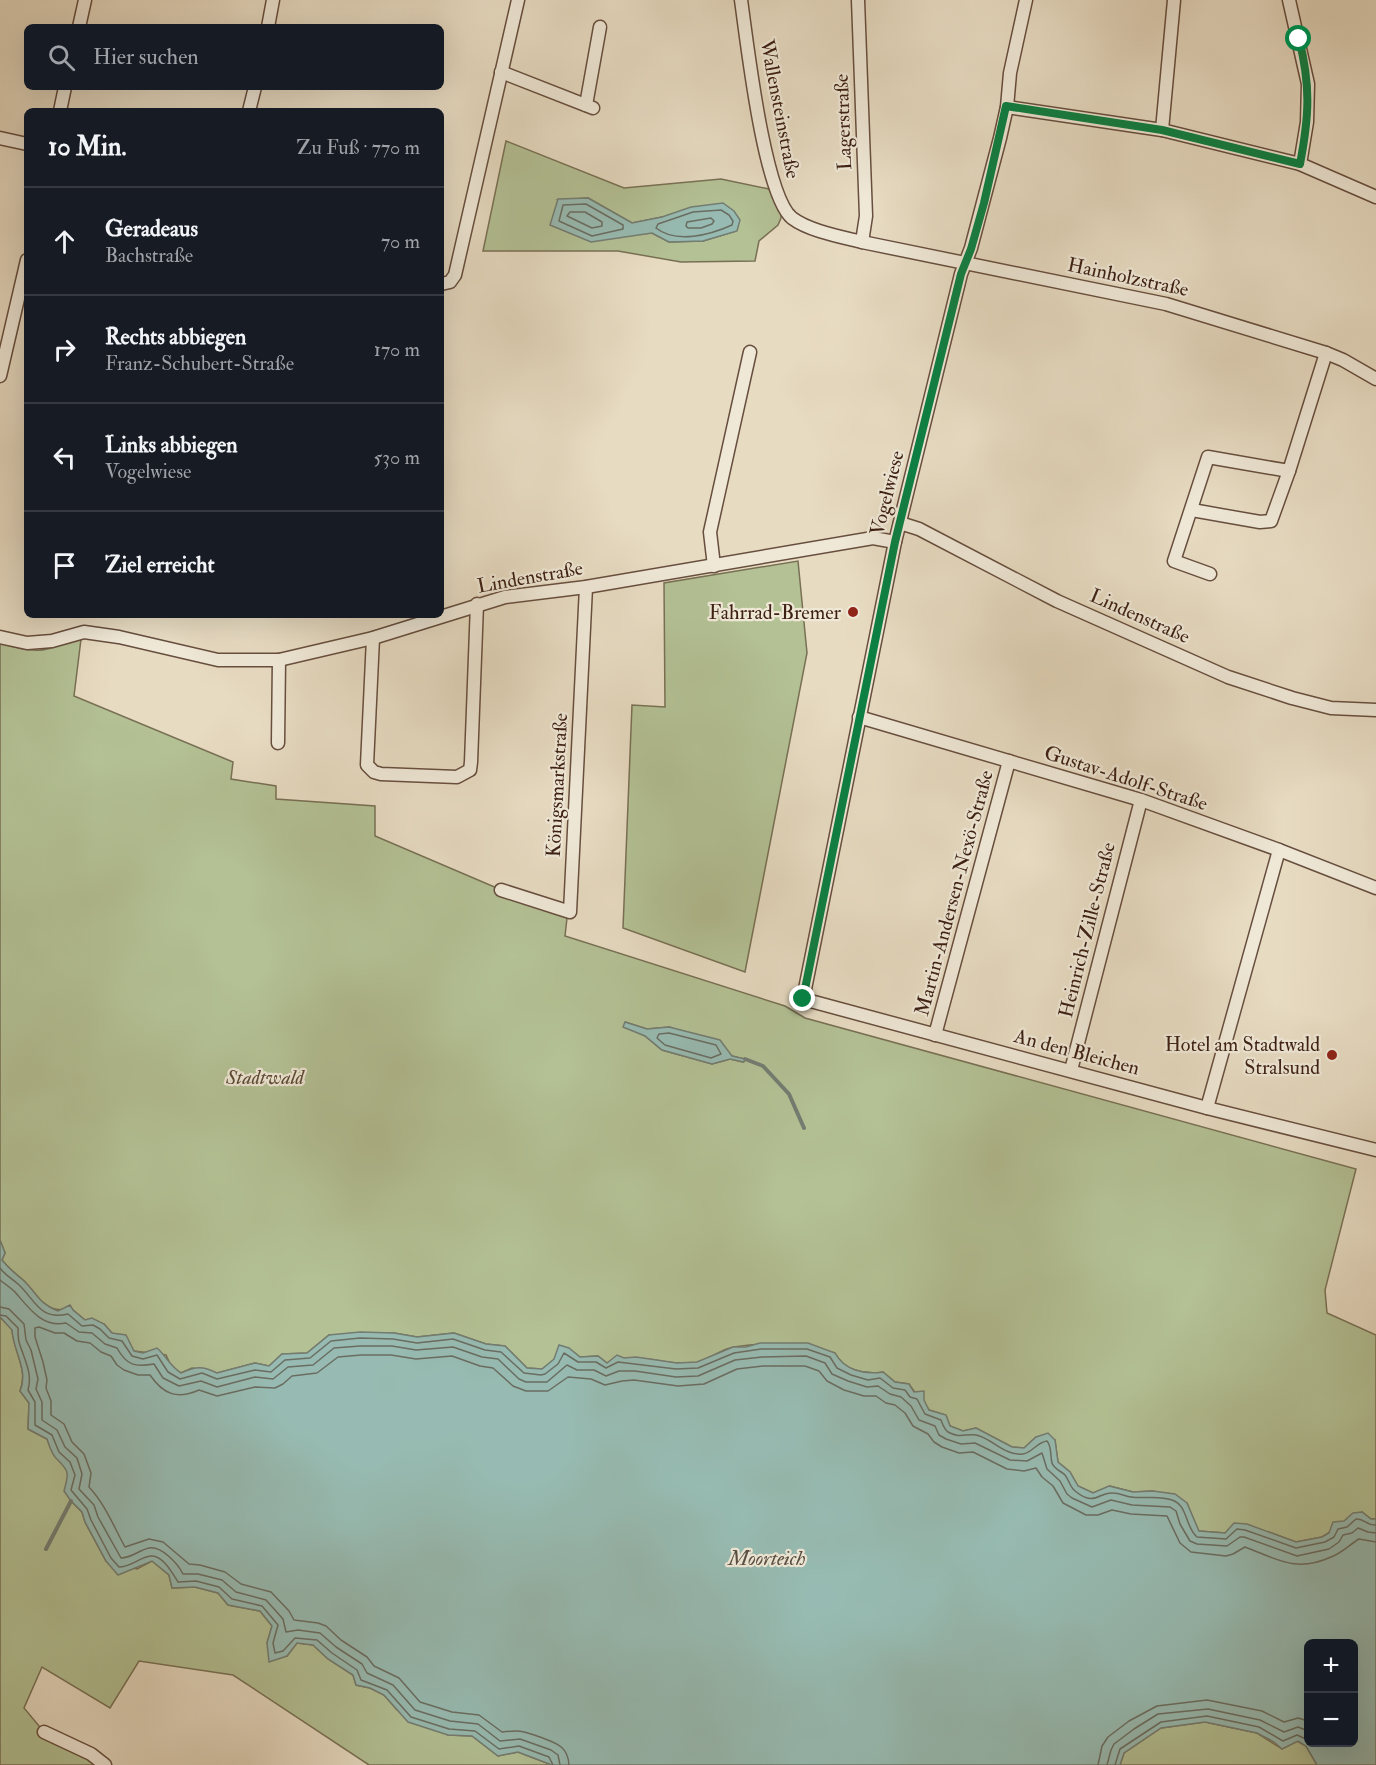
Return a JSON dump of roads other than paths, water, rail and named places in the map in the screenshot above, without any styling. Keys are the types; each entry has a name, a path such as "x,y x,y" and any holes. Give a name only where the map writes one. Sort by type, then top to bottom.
{"street":[{"path":"80,24 85,0"},
{"path":"269,24 273,0"},
{"path":"444,283 450,282 455,275 518,0"},
{"name":"Wallensteinstraße","path":"741,0 768,167 779,199 787,213 802,224 862,242"},
{"name":"Lagerstraße","path":"858,0 866,216 862,242"},
{"name":"Vogelwiese","path":"803,999 895,542 964,262 971,249 984,203 1006,106 1010,73 1026,0"},
{"path":"1162,130 1174,0"},
{"path":"1289,0 1308,84 1307,122 1300,164"},
{"path":"501,72 590,106 600,27"},
{"path":"61,108 64,90"},
{"path":"250,108 254,90"},
{"path":"1006,106 1162,130 1300,164 1376,197"},
{"path":"0,138 24,143"},
{"name":"Hainholzstraße","path":"862,242 1166,304 1326,353 1376,379"},
{"path":"0,376 24,273"},
{"path":"714,566 710,532 750,352"},
{"path":"1192,510 1260,522 1271,521 1326,353"},
{"path":"1210,574 1174,561 1208,457 1289,471"},
{"name":"Lindenstraße","path":"900,523 919,529 1057,601 1228,677 1331,708 1376,710"},
{"name":"Lindenstraße","path":"444,615 505,597 586,587 873,538 895,542"},
{"name":"Königsmarkstraße","path":"501,890 570,912 586,587"},
{"path":"373,638 367,765 374,772 381,774 457,777 470,770 471,762 477,604"},
{"name":"Lindenstraße","path":"0,637 27,643 59,640 84,632 119,637 218,660 279,660 373,638 434,618"},
{"path":"278,743 279,660"},
{"name":"Gustav-Adolf-Straße","path":"859,717 1141,800 1376,888"},
{"name":"Martin-Andersen-Nexö-Straße","path":"935,1035 1009,761"},
{"name":"Heinrich-Zille-Straße","path":"1071,1070 1141,800"},
{"path":"1208,1108 1279,850"},
{"name":"An den Bleichen","path":"803,999 1208,1108 1376,1150"},
{"path":"44,1732 91,1754 105,1765"}],"water":[{"path":"588,198 632,223 662,217 691,207 723,203 734,211 740,220 737,231 703,241 669,242 652,233 591,242 550,225 558,199"},
{"path":"625,1022 647,1029 669,1027 720,1040 732,1056 745,1059 744,1062 730,1059 712,1064 662,1050 645,1036 623,1027"},
{"name":"Moorteich","path":"0,1240 5,1253 2,1260 46,1305 58,1311 70,1305 85,1320 92,1318 104,1324 112,1333 126,1335 134,1351 143,1353 157,1348 181,1373 199,1368 217,1373 255,1363 269,1366 282,1354 307,1353 329,1335 360,1332 394,1333 417,1337 454,1333 486,1344 505,1346 527,1368 542,1369 554,1359 559,1345 569,1348 580,1357 598,1356 607,1363 617,1355 624,1358 636,1357 677,1363 697,1362 733,1347 746,1347 760,1343 808,1343 835,1353 844,1364 855,1370 869,1373 883,1372 895,1382 909,1384 914,1392 924,1391 924,1400 929,1410 946,1415 950,1426 963,1431 976,1428 1012,1447 1024,1448 1036,1437 1048,1433 1055,1440 1058,1462 1070,1472 1078,1486 1093,1493 1109,1486 1133,1492 1153,1491 1175,1494 1187,1503 1199,1531 1225,1533 1234,1523 1247,1524 1296,1542 1322,1537 1329,1533 1333,1522 1344,1521 1353,1513 1362,1512 1371,1519 1376,1519 1376,1765 1317,1765 1307,1747 1358,1747 1358,1639 1304,1639 1304,1745 1298,1741 1282,1749 1257,1733 1205,1722 1161,1728 1124,1753 1120,1765 552,1765 518,1752 498,1756 472,1736 448,1735 408,1722 384,1695 370,1688 356,1685 353,1675 328,1659 313,1645 297,1643 287,1656 269,1662 267,1643 272,1626 260,1611 228,1605 218,1593 195,1587 172,1588 169,1575 152,1561 118,1575 106,1561 82,1512 64,1491 67,1471 54,1455 47,1439 28,1429 29,1403 20,1391 22,1368 12,1330 0,1317"}],"waterway":[{"path":"745,1059 763,1066 789,1094 804,1128"},
{"path":"46,1549 71,1501"}],"place":[{"name":"Fahrrad-Bremer","path":"853,612"},
{"name":"Hotel am Stadtwald Stralsund","path":"1332,1055"}],"park label":[{"name":"Stadtwald","path":"265,1077"}]}
